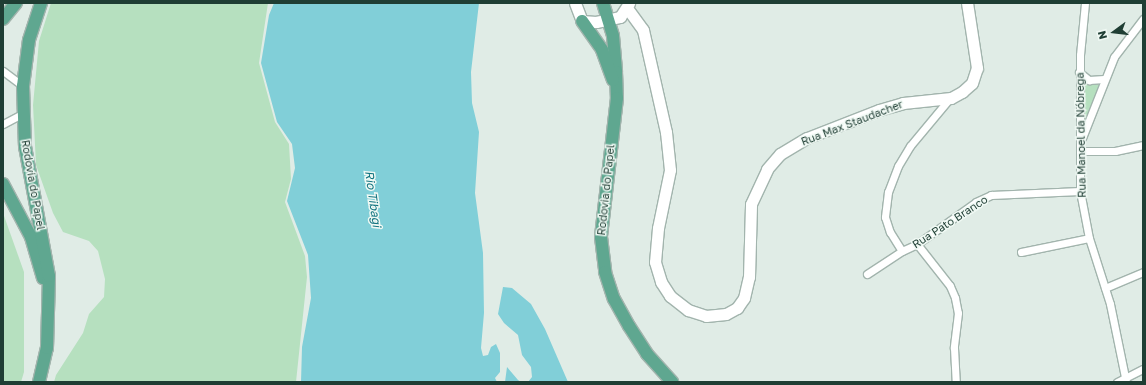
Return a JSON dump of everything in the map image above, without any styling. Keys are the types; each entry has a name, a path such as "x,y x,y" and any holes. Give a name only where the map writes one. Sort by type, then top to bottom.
{"main road":[{"path":"3,19 16,3"},
{"name":"Rodovia do Papel","path":"39,382 47,348 49,276 25,147 23,86 29,40 41,3"},
{"path":"575,3 582,21 604,55 617,98"},
{"name":"Rodovia do Papel","path":"603,3 610,21 616,50 617,98 601,237 605,272 614,299 628,326 647,354 672,382"},
{"name":"Rua Max Staudacher","path":"628,6 642,30 666,132 670,170 658,228 655,262 661,282 670,296 688,310 706,316 726,314 737,308 744,298 749,277 751,204 767,169 780,154 807,138 879,110 903,103 951,98 962,92 972,83 976,68 967,3"},
{"path":"582,21 610,21 620,17 628,6"},
{"name":"Rodovia do Papel","path":"3,184 31,237 48,296"}],"street":[{"name":"Rua Manoel da Nóbrega","path":"1085,3 1079,72 1081,142 1080,191 1089,238 1105,288 1125,380"},
{"path":"1081,142 1104,79 1114,57 1143,19"},
{"path":"3,71 23,86"},
{"path":"1079,72 1089,80 1104,79"},
{"name":"Rua Pato Branco","path":"951,98 910,146 898,166 888,192 885,217 890,232 902,251 917,244 976,202 991,195 1080,191"},
{"path":"3,124 24,112"},
{"path":"1081,151 1115,151 1143,145"},
{"path":"1021,252 1089,238"},
{"path":"917,244 950,286 955,298 958,313 954,348 956,382"},
{"path":"867,274 902,251"},
{"path":"1105,288 1143,272"},
{"path":"1117,382 1125,380 1143,369"}],"green space":[{"path":"51,3 268,3 259,63 275,122 289,144 291,179 285,202 305,256 307,277 296,382 54,382 56,375 83,333 89,314 104,297 105,279 98,251 89,241 63,232 53,213 36,165 33,105 39,41"},
{"path":"1082,76 1091,84 1099,85 1081,135"},
{"path":"3,213 24,272 24,372 21,382 3,382"}],"water":[{"name":"Rio Tibagi","path":"274,3 479,3 471,72 472,103 479,132 475,193 483,253 484,313 481,348 483,356 488,355 491,347 496,344 500,353 500,372 495,378 497,382 301,382 302,347 311,298 308,255 287,201 295,168 292,144 277,122 261,63 269,15"},
{"path":"503,287 512,288 531,304 545,329 568,382 528,382 532,377 531,367 522,355 518,335 504,323 498,314"},
{"path":"507,367 518,380 521,382 505,382"}]}
